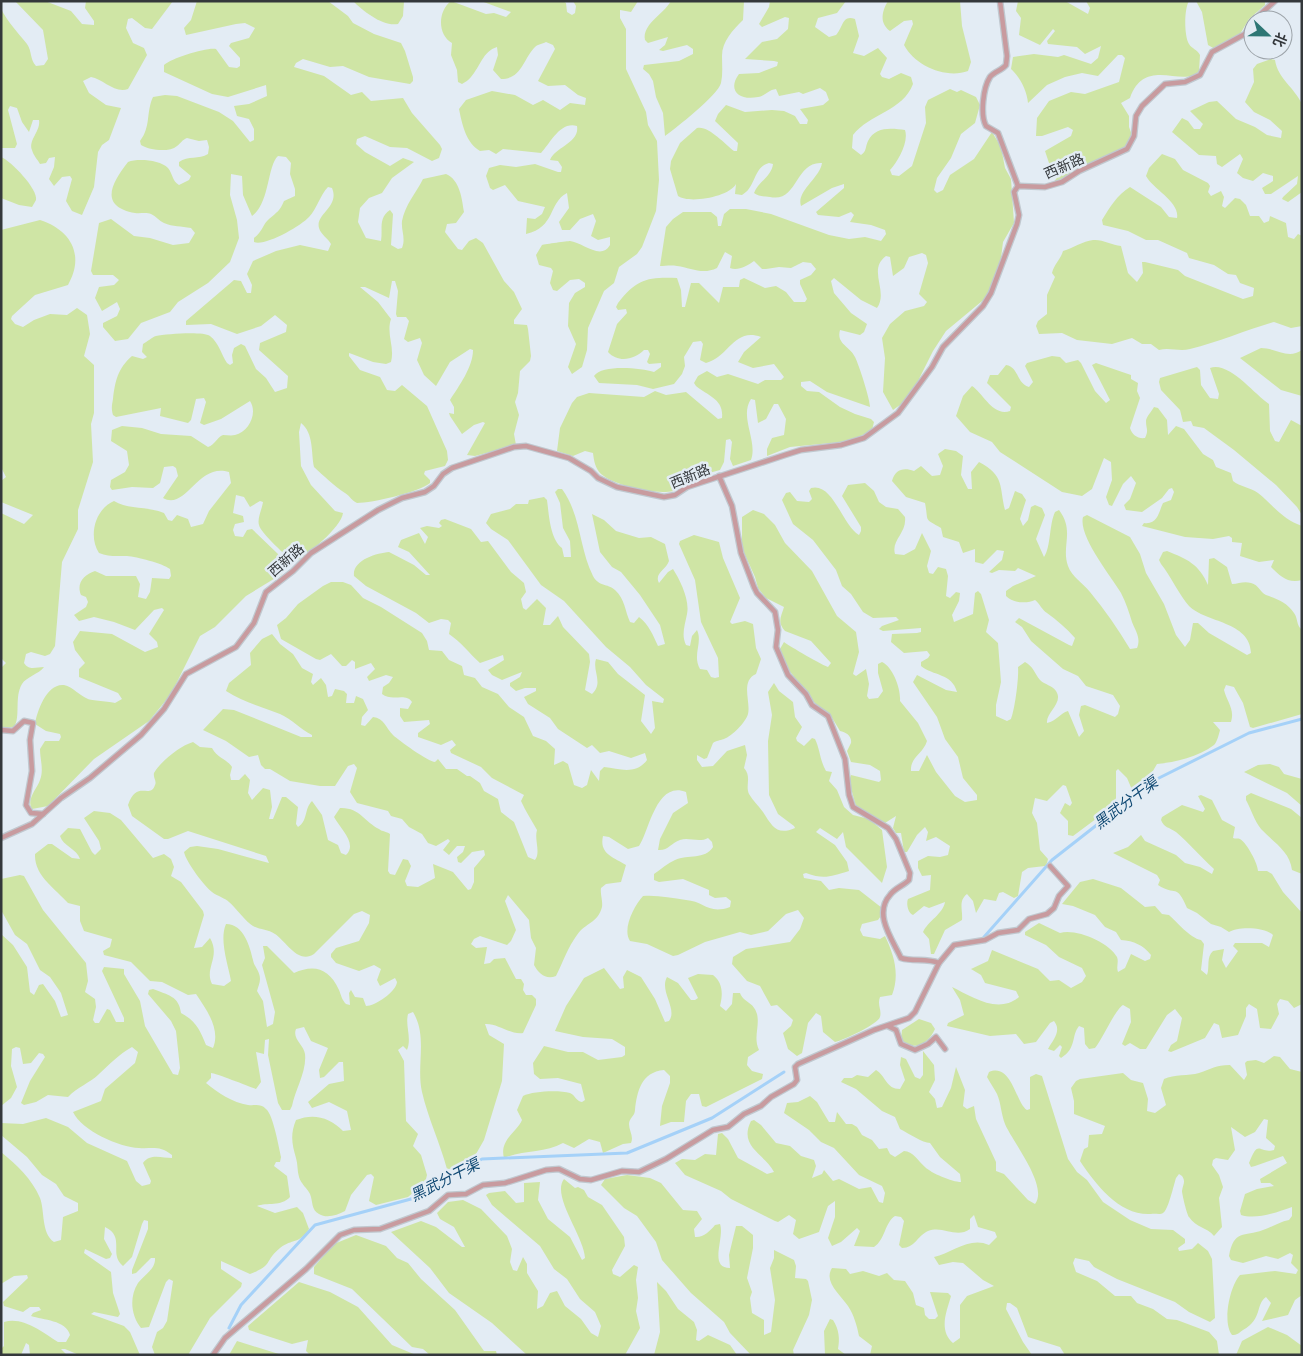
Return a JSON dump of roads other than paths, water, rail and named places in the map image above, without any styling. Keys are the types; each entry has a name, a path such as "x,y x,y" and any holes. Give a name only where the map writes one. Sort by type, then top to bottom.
{"street":[{"path":"1000,1 1007,56 1006,65 990,77 985,96 983,116 986,126 998,133 1018,186"},
{"name":"西新路","path":"1266,10 1275,1"},
{"name":"西新路","path":"1,838 32,824 141,735 164,709 186,674 236,647 254,623 266,592 293,571 311,553 378,510 402,498 425,492 452,468 514,447 526,446 569,458 592,471 602,481 616,487 664,497 675,495 688,487 719,476 801,450 841,445 864,438 898,413 932,367 943,347 983,306 991,294 1017,224 1018,215 1014,192 1018,186 1046,187 1062,182 1079,171 1127,149 1134,136 1136,116 1142,106 1165,84 1185,82 1200,75 1212,52 1243,35"},
{"path":"719,476 732,506 742,553 754,586 757,593 775,612 778,630 776,648 788,674 812,705 828,716 845,759 849,795 853,807 888,828 896,839 910,873 909,880 889,895 884,905 884,925 901,958 907,960 928,959 939,962"},
{"path":"1,730 13,731 24,721 32,723 30,740 32,771 26,805 31,813 43,814"},
{"path":"213,1355 225,1338 306,1270 340,1235 354,1230 380,1229 429,1211 448,1195 466,1194 483,1185 505,1184 546,1170 559,1169 580,1179 590,1180 622,1171 639,1172 713,1130 728,1127 744,1114 761,1106 771,1097 794,1084 797,1080 795,1067 798,1064 909,1018 915,1012 939,962 954,945 985,940 998,932 1018,930 1030,919 1047,914 1054,908 1068,886 1050,866"},
{"path":"899,1022 896,1030 901,1044 915,1050 928,1044 936,1037 945,1049"},
{"path":"887,1026 896,1030"}],"waterway":[{"name":"黑武分干渠","path":"984,937 1052,860 1153,781 1249,733 1302,719"},
{"name":"黑武分干渠","path":"229,1328 241,1305 315,1225 411,1199 482,1159 627,1153 712,1118 784,1072"}]}
